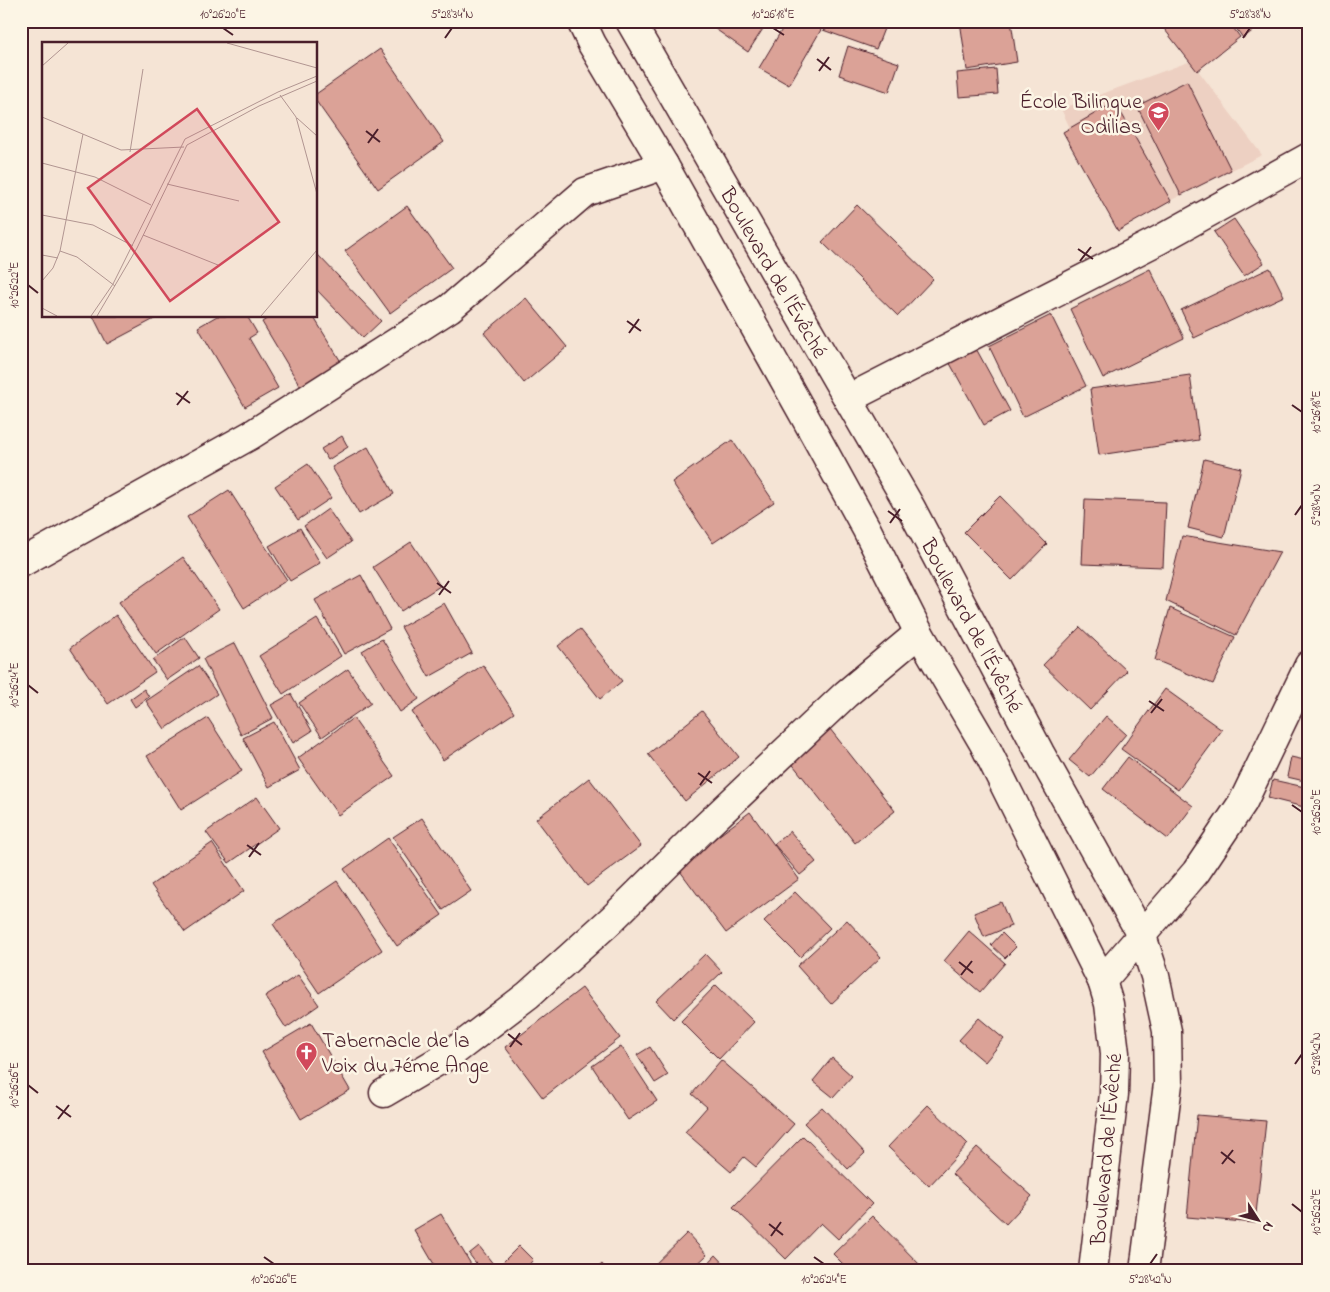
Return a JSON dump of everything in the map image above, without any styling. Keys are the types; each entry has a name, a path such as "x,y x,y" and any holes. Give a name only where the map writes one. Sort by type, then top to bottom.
{"main road":[{"name":"Boulevard de l'Évêché","path":"581,21 592,44 664,164 838,477 919,633 984,744 1102,981 1110,1004 1115,1052 1114,1094 1093,1271"},
{"name":"Boulevard de l'Évêché","path":"630,21 911,508 1040,753 1142,936 1155,976 1167,1031 1168,1084 1144,1271"},
{"path":"848,399 1159,240 1309,157"},
{"path":"21,563 251,435 450,308 585,192 664,164"},
{"path":"384,1092 452,1053 528,995 611,920 700,832 846,694 919,633"},
{"path":"1102,981 1196,872 1243,802 1309,665"}],"shaded area":[{"name":"École Bilingue Odilias","path":"1191,61 1262,155 1117,227 1061,109"}],"building":[{"path":"704,21 768,21 748,52"},
{"path":"787,21 811,21 822,28 789,85 759,68"},
{"path":"826,21 887,21 876,49 823,30"},
{"path":"960,21 1011,21 1017,62 967,70"},
{"path":"1158,21 1228,21 1240,37 1197,71"},
{"path":"1231,21 1266,21 1243,38"},
{"path":"848,46 899,63 889,92 839,75"},
{"path":"380,49 444,142 378,189 318,104 318,93"},
{"path":"996,69 998,94 959,97 957,73"},
{"path":"1187,81 1231,170 1181,195 1137,106"},
{"path":"1115,102 1171,201 1118,231 1063,132"},
{"path":"857,205 933,279 898,316 822,242"},
{"path":"407,206 452,268 390,313 345,251"},
{"path":"1234,219 1264,263 1244,276 1214,232"},
{"path":"318,255 381,321 363,338 318,291"},
{"path":"1270,268 1284,296 1194,338 1181,310"},
{"path":"1150,269 1184,338 1103,378 1070,309"},
{"path":"526,298 567,347 524,383 484,333"},
{"path":"1051,315 1086,386 1023,417 989,346"},
{"path":"94,318 156,318 107,344"},
{"path":"214,318 248,318 257,333 249,338 278,388 245,407 198,327"},
{"path":"268,318 314,318 343,365 302,389 262,322"},
{"path":"973,343 1010,411 984,425 947,358"},
{"path":"1190,375 1199,440 1099,455 1090,389"},
{"path":"342,436 348,447 328,460 321,449"},
{"path":"732,440 774,502 713,543 672,482"},
{"path":"368,447 394,494 359,514 332,467"},
{"path":"1204,459 1241,468 1224,537 1188,528"},
{"path":"308,464 331,498 298,520 275,486"},
{"path":"229,490 287,580 244,608 187,517"},
{"path":"1000,496 1047,544 1012,580 964,532"},
{"path":"1085,499 1166,502 1163,567 1082,564"},
{"path":"328,509 351,542 327,558 304,526"},
{"path":"300,528 320,563 290,581 269,546"},
{"path":"1182,536 1280,552 1236,635 1166,601"},
{"path":"411,542 440,586 401,611 373,567"},
{"path":"183,557 219,609 156,654 119,602"},
{"path":"361,575 390,629 344,654 315,600"},
{"path":"444,603 472,653 429,677 401,627"},
{"path":"1170,608 1235,637 1213,684 1155,660"},
{"path":"116,615 155,672 108,704 70,648"},
{"path":"317,619 341,656 283,694 259,656"},
{"path":"1080,627 1127,671 1090,710 1043,665"},
{"path":"580,629 622,681 600,699 558,646"},
{"path":"185,637 199,658 167,680 153,660"},
{"path":"382,639 419,699 400,712 362,651"},
{"path":"235,643 273,718 241,735 203,659"},
{"path":"483,665 514,713 443,760 412,712"},
{"path":"198,666 217,694 165,729 146,701"},
{"path":"348,669 371,703 322,737 299,703"},
{"path":"144,689 149,697 135,707 130,699"},
{"path":"1165,689 1222,730 1178,790 1121,749"},
{"path":"291,694 312,731 293,743 271,705"},
{"path":"702,711 739,757 685,801 648,754"},
{"path":"1106,716 1126,734 1090,777 1069,760"},
{"path":"208,718 242,771 181,810 147,756"},
{"path":"353,718 394,776 338,815 298,758"},
{"path":"274,722 300,770 269,787 243,738"},
{"path":"830,729 895,811 855,843 790,761"},
{"path":"1128,757 1193,806 1168,839 1103,789"},
{"path":"1291,757 1309,761 1309,782 1287,777"},
{"path":"589,778 641,846 587,886 536,819"},
{"path":"1273,780 1309,788 1308,808 1268,798"},
{"path":"257,797 279,828 229,863 206,832"},
{"path":"750,812 799,879 726,933 677,867"},
{"path":"422,818 471,891 443,910 393,837"},
{"path":"790,831 816,862 800,875 774,844"},
{"path":"388,838 442,915 397,946 344,869"},
{"path":"212,843 244,891 185,932 151,885"},
{"path":"337,881 382,950 319,993 273,924"},
{"path":"795,892 830,928 800,957 764,921"},
{"path":"1001,902 1011,926 984,937 974,913"},
{"path":"847,920 881,957 831,1004 797,966"},
{"path":"969,931 1005,963 980,992 944,961"},
{"path":"1002,933 1016,947 1005,958 991,945"},
{"path":"705,954 722,972 673,1019 656,1001"},
{"path":"298,975 319,1005 286,1028 265,996"},
{"path":"716,985 754,1022 719,1059 681,1021"},
{"path":"582,988 620,1038 543,1098 505,1047"},
{"path":"979,1018 1004,1039 985,1062 959,1040"},
{"name":"Tabernacle de la Voix du 7éme Ange","path":"311,1023 350,1090 301,1119 262,1052"},
{"path":"621,1046 657,1101 628,1120 592,1066"},
{"path":"650,1047 668,1075 655,1083 637,1055"},
{"path":"832,1058 852,1076 833,1097 813,1081"},
{"path":"721,1060 794,1124 756,1167 744,1157 731,1172 685,1132 707,1107 692,1094"},
{"path":"928,1105 968,1144 929,1186 888,1147"},
{"path":"822,1107 865,1153 848,1169 804,1123"},
{"path":"1197,1115 1266,1121 1255,1223 1187,1217"},
{"path":"803,1136 872,1204 838,1239 821,1223 786,1259 733,1207"},
{"path":"977,1147 1032,1196 1006,1224 952,1174"},
{"path":"441,1214 475,1271 438,1271 414,1230"},
{"path":"872,1216 924,1269 923,1271 850,1271 833,1254"},
{"path":"687,1233 707,1255 690,1271 648,1271"},
{"path":"479,1246 494,1265 486,1271 482,1271 469,1254"},
{"path":"519,1246 533,1260 523,1271 502,1271 498,1267"},
{"path":"716,1255 731,1271 701,1271"},
{"path":"602,1264 608,1271 594,1271"}],"place":[{"name":"École Bilingue Odilias","path":"1158,132"},
{"name":"Tabernacle de la Voix du 7éme Ange","path":"306,1071"}]}
